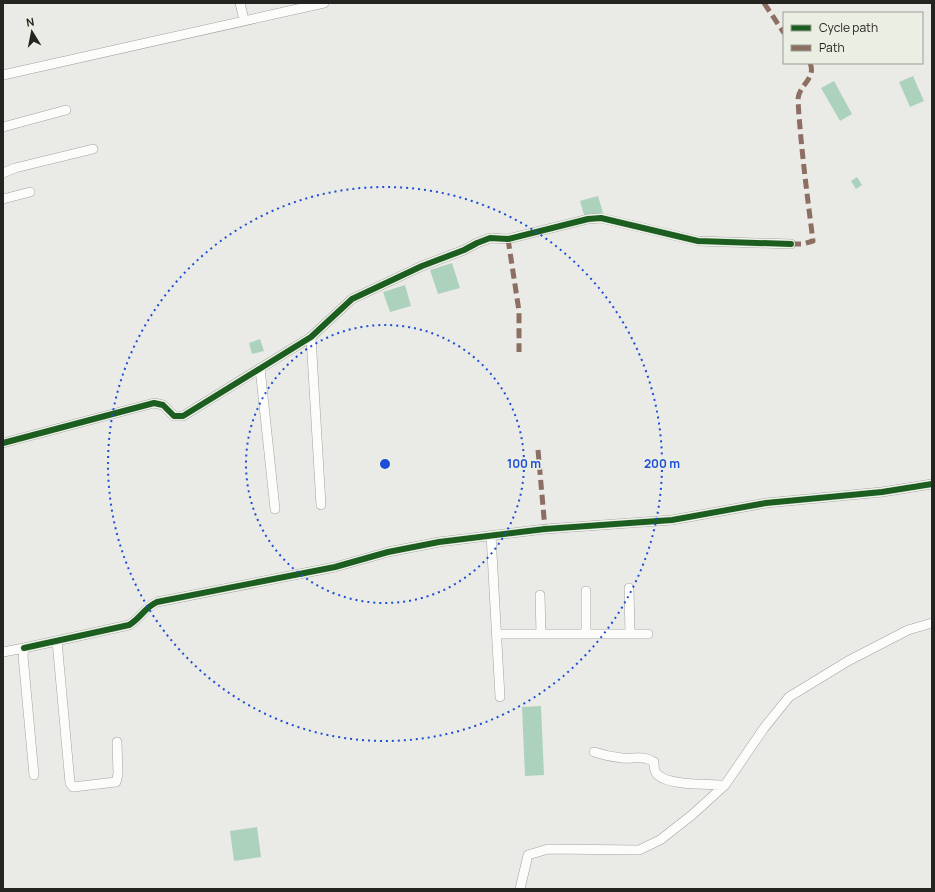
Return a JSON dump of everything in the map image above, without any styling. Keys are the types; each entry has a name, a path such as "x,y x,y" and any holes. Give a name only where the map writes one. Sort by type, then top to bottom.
{"street":[{"path":"240,3 244,20"},
{"path":"3,75 324,3"},
{"path":"3,127 66,110"},
{"path":"3,173 15,168 93,149"},
{"path":"3,199 30,192"},
{"path":"3,443 154,403 163,405 174,416 183,416 311,337 352,299 422,266 490,238 508,239 588,219 601,218 698,241 791,244"},
{"path":"311,337 321,505"},
{"path":"260,368 275,509"},
{"path":"3,652 129,625 138,620 150,606 157,602 334,567 388,552 439,542 590,524 672,520 766,504 882,492 932,484"},
{"path":"491,535 500,697"},
{"path":"629,588 630,634"},
{"path":"586,591 586,634"},
{"path":"540,595 540,634"},
{"path":"520,889 528,855 548,849 639,850 660,840 692,815 725,785 764,728 789,697 848,661 894,637 908,630 932,623"},
{"path":"497,634 648,634"},
{"path":"57,641 70,783 73,787 116,782 118,774 117,742"},
{"path":"24,648 23,656 34,776"},
{"path":"594,752 608,757 646,757 654,762 656,774 662,779 685,784 725,785"}],"shaded area":[{"path":"913,76 924,101 910,107 899,82"},
{"path":"834,81 852,114 840,121 821,88"},
{"path":"857,177 862,185 856,189 851,181"},
{"path":"598,196 603,213 585,218 580,201"},
{"path":"452,263 460,288 438,294 430,270"},
{"path":"405,285 411,306 390,312 383,292"},
{"path":"260,339 264,351 252,354 249,343"},
{"path":"541,706 544,775 525,776 522,707"},
{"path":"257,827 261,857 234,861 230,831"}],"marked path":[{"path":"764,3 783,32"},
{"path":"791,244 803,244 813,241 802,154 798,101 800,91 811,74 810,64"},
{"path":"508,239 519,311 519,352"},
{"path":"538,450 545,529"}],"cycle path":[{"path":"3,443 154,403 163,405 174,416 183,416 311,337 352,299 422,266 490,238 508,239 588,219 601,218 698,241 791,244"},
{"path":"24,648 129,625 149,607 157,602 335,567 388,552 439,542 545,529 672,520 766,503 882,492 932,484"}]}
